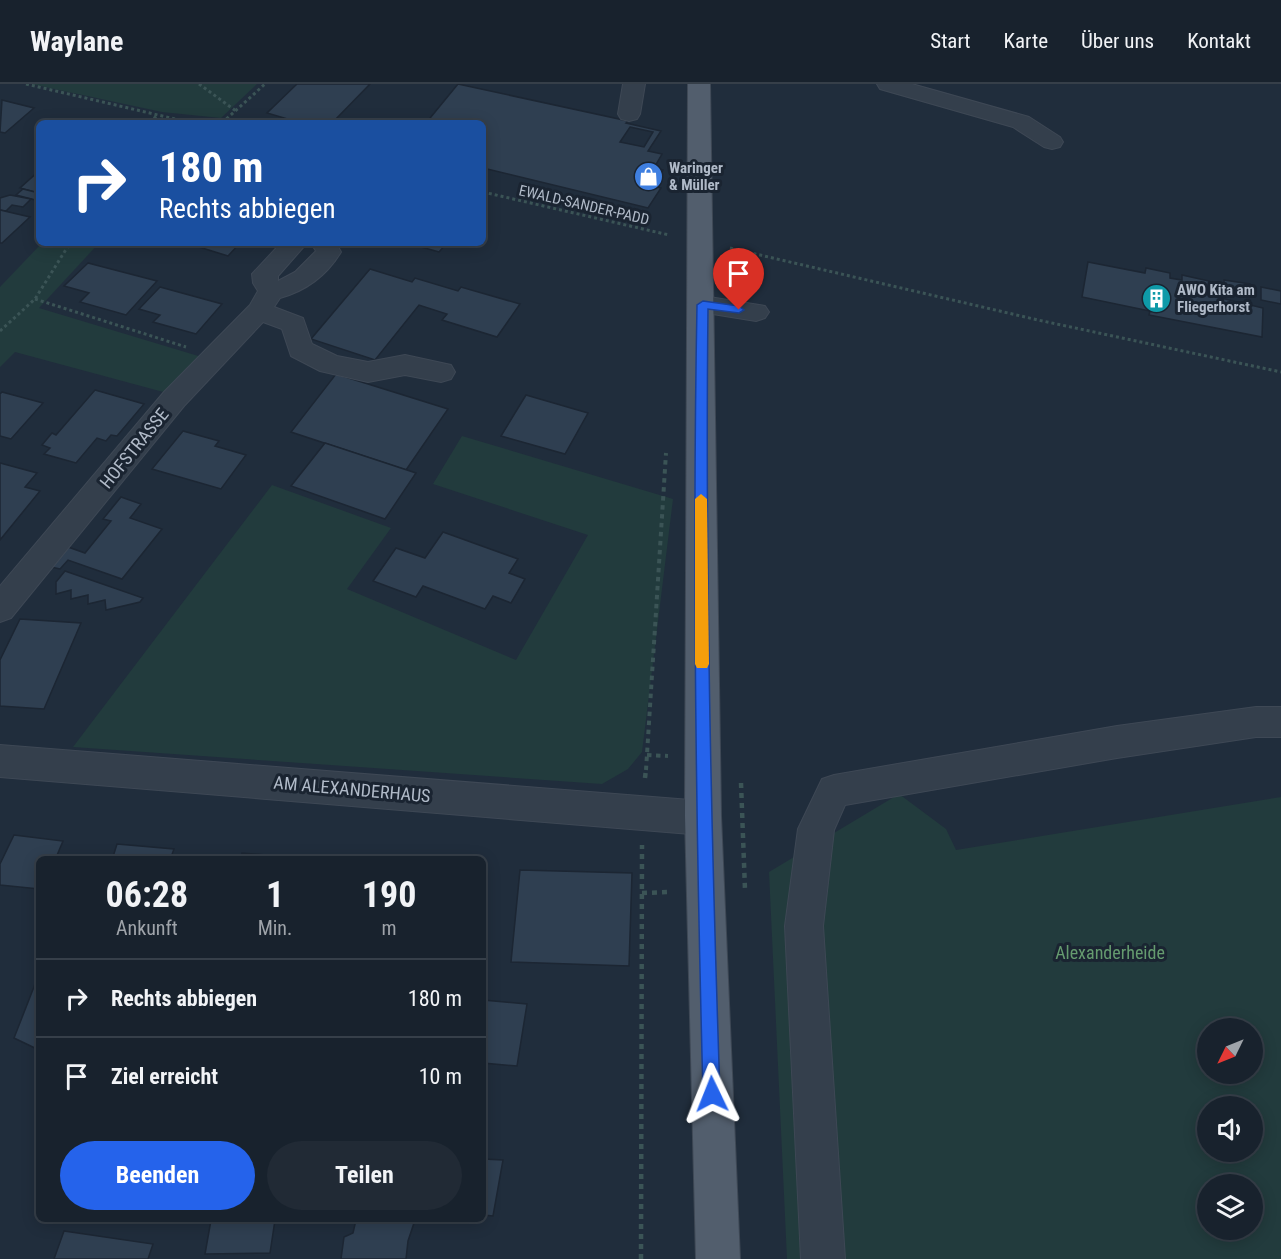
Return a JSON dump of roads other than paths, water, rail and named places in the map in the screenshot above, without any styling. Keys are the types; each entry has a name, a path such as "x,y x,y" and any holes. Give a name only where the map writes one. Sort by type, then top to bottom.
{"main road":[{"path":"699,84 703,305 700,459 703,818 718,1259"}],"street":[{"path":"629,114 634,84"},
{"path":"888,84 1022,122 1052,142"},
{"path":"265,301 265,274 292,246"},
{"path":"265,301 300,283 329,252 325,246"},
{"path":"265,301 294,324 300,349 330,364 368,372 405,364 441,372"},
{"name":"HOFSTRASSE","path":"0,609 174,399 265,301"},
{"path":"703,305 756,312"},
{"path":"823,1259 804,926 816,829 834,791 1117,742 1256,722 1281,722"},
{"name":"AM ALEXANDERHAUS","path":"0,761 703,818"}],"place":[{"name":"Waringer & Müller","path":"648,177"},
{"name":"AWO Kita am Fliegerhorst","path":"1156,299"}],"park label":[{"name":"Alexanderheide","path":"1110,952"}]}
